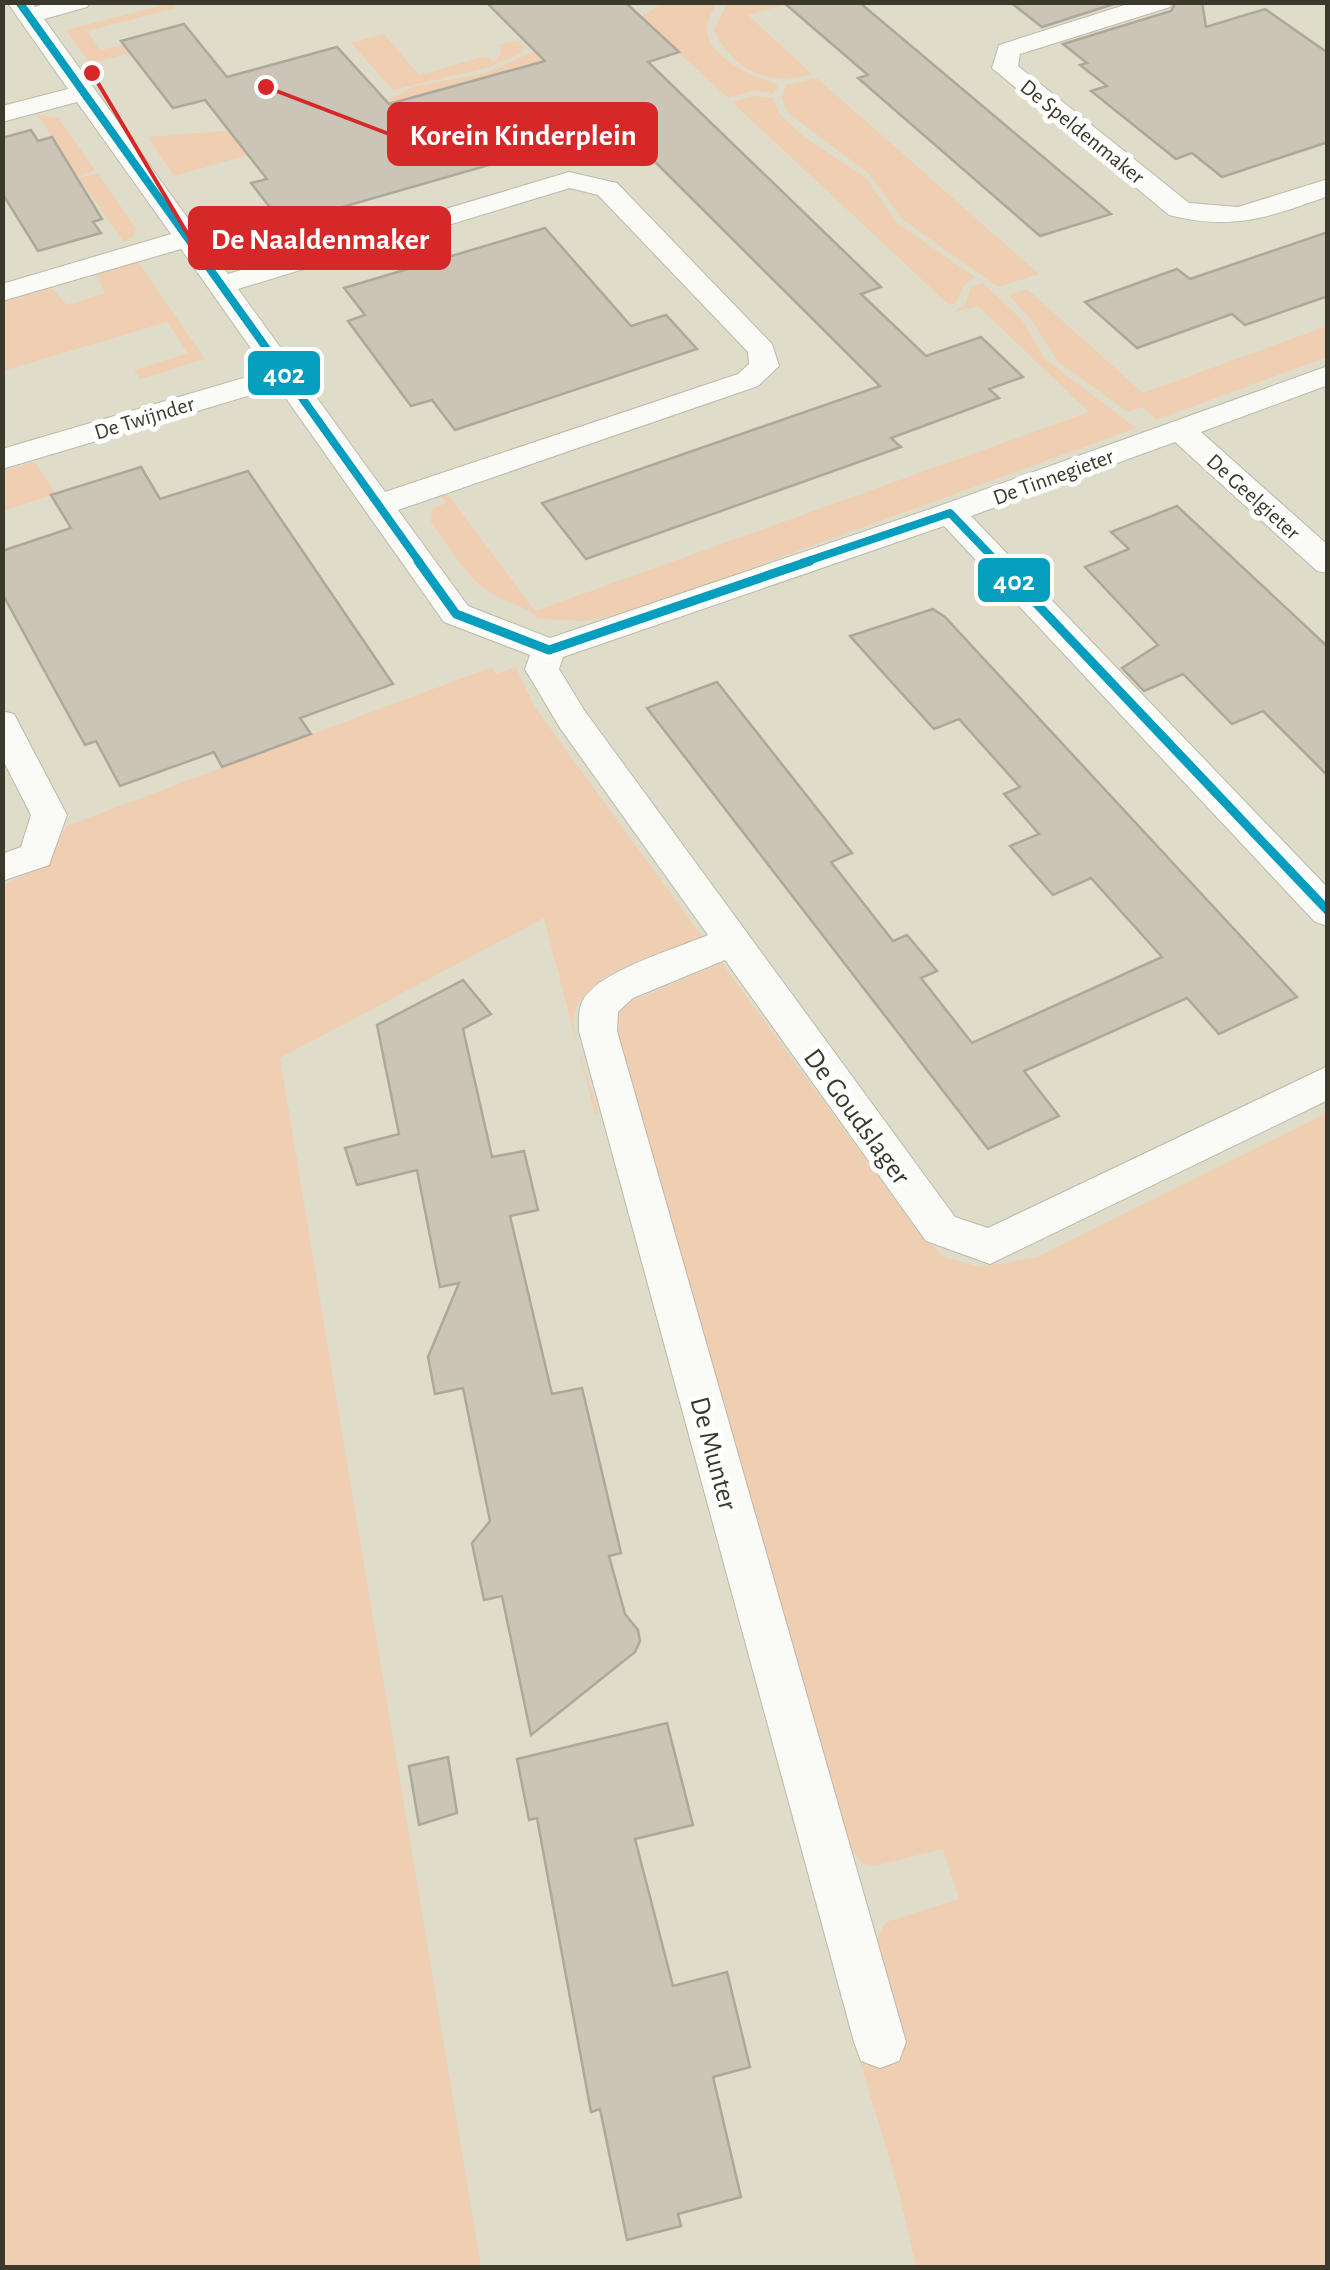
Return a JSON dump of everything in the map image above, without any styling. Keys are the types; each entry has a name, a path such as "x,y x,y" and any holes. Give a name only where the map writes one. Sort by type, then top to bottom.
{"street":[{"path":"78,2 24,9 456,614 549,650"},
{"name":"De Speldenmaker","path":"1161,2 1008,50 1005,68 1179,209 1210,219 1240,217 1328,187"},
{"path":"2,114 84,93"},
{"path":"221,285 569,180 607,190 762,350 764,366 748,380 380,504"},
{"path":"2,292 188,238"},
{"name":"De Twijnder","path":"2,459 285,374"},
{"name":"De Tinnegieter","path":"549,650 950,513 1328,375"},
{"name":"De Geelgieter","path":"1180,430 1328,563"},
{"path":"950,513 1328,912"},
{"name":"De Goudslager","path":"549,650 542,669 572,719 940,1230 990,1246 1328,1082"},
{"path":"2,723 50,815 36,856 2,868"},
{"name":"De Munter","path":"732,941 620,988 599,1006 598,1031 880,2042"}],"shaded area":[{"path":"172,3 176,8 87,31 101,50 126,44 132,52 90,64 66,30"},
{"path":"664,3 716,3 707,25 713,46 732,64 778,84 774,93 753,91 728,98 654,30 457,85 465,94 174,176 148,137 249,129 383,102 416,86 486,73 541,48 614,32"},
{"path":"727,3 790,3 748,15 812,74 768,77 731,56 714,30"},
{"path":"384,34 419,75 486,56 494,62 501,54 500,44 519,41 524,47 521,53 490,67 393,90 351,43"},
{"path":"817,78 1039,274 998,287 903,220 868,173 788,113 782,99 786,85"},
{"path":"756,96 773,98 780,115 802,135 866,178 897,223 975,277 964,285 955,304 948,304 732,102"},
{"path":"37,114 58,118 95,170 78,176"},
{"path":"98,174 136,228 134,236 124,242 79,178"},
{"path":"138,262 205,359 140,379 134,370 188,353 167,322 3,371 3,302 51,288 67,305 105,293 96,274"},
{"path":"983,283 1022,320 1045,359 1136,428 627,613 583,621 538,619 528,610 489,592 465,568 431,522 432,509 446,503 441,496 447,494 535,611 1089,412 978,306 951,313 965,305 971,287"},
{"path":"1027,289 1143,393 1327,326 1327,357 1156,420 1143,407 1128,412 1058,362 1033,322 1009,295"},
{"path":"35,462 56,494 3,511 2,471"},
{"path":"492,667 496,674 516,667 534,706 703,938 628,965 609,975 581,1000 574,1015 575,1036 599,1113 595,1114 544,918 280,1058 481,2267 3,2268 3,885 42,863 66,826"},
{"path":"722,963 920,1234 944,1257 979,1267 1035,1258 1327,1113 1327,2267 916,2267 897,2184 856,2048 901,2037 878,1950 877,1939 886,1922 959,1899 943,1849 874,1866 862,1863 851,1848 613,1020 630,1002"}],"building":[{"path":"486,2 625,2 679,52 648,62 881,287 861,294 926,356 981,337 1023,377 989,389 999,398 891,438 901,447 586,559 542,503 880,386 605,112 496,143 510,159 283,224 251,183 267,179 205,100 173,108 121,41 184,24 227,77 337,47 389,104 545,61"},
{"path":"783,2 859,2 1111,214 1040,236 858,78 868,75"},
{"path":"1010,2 1120,2 1042,27"},
{"path":"1176,2 1202,2 1206,27 1265,9 1328,53 1328,142 1222,177 1192,153 1176,159 1091,91 1107,86 1080,65 1087,63 1063,44 1171,11"},
{"path":"31,130 38,141 52,137 102,219 93,222 101,233 38,251 2,193 2,138"},
{"path":"545,228 631,326 666,315 697,349 455,430 432,400 411,406 348,321 365,315 344,288"},
{"path":"1328,232 1328,296 1245,325 1232,314 1137,348 1085,302 1177,269 1190,279"},
{"path":"141,467 160,499 248,471 393,684 300,718 311,734 222,767 214,752 120,786 96,741 85,745 2,593 2,551 71,528 51,495"},
{"path":"1177,506 1328,647 1328,776 1263,711 1232,724 1183,674 1144,691 1122,668 1158,645 1085,567 1129,549 1111,532"},
{"path":"933,609 945,617 1297,997 1219,1034 1187,998 1024,1071 1059,1116 988,1149 647,708 717,682 852,853 831,862 893,941 907,935 937,971 921,978 972,1043 1162,957 1091,878 1053,895 1010,846 1039,834 1004,794 1020,787 959,719 934,729 850,636"},
{"path":"463,980 491,1014 463,1029 492,1157 524,1151 538,1210 510,1216 552,1394 582,1388 621,1553 609,1556 625,1614 638,1630 640,1641 635,1652 531,1735 502,1596 484,1600 472,1543 490,1521 463,1388 435,1394 428,1357 459,1283 440,1287 417,1170 357,1185 345,1148 399,1134 377,1025"},
{"path":"667,1723 693,1825 635,1839 673,1986 727,1972 750,2067 713,2077 741,2197 678,2214 681,2226 627,2240 600,2109 591,2112 537,1818 529,1820 517,1759"},
{"path":"448,1757 457,1813 419,1825 409,1766"}],"transit line":[{"name":"402","path":"19,2 456,614 549,650 950,513 1328,911"}],"place":[{"name":"De Naaldenmaker","path":"92,73"},
{"name":"Korein Kinderplein","path":"266,87"}]}
